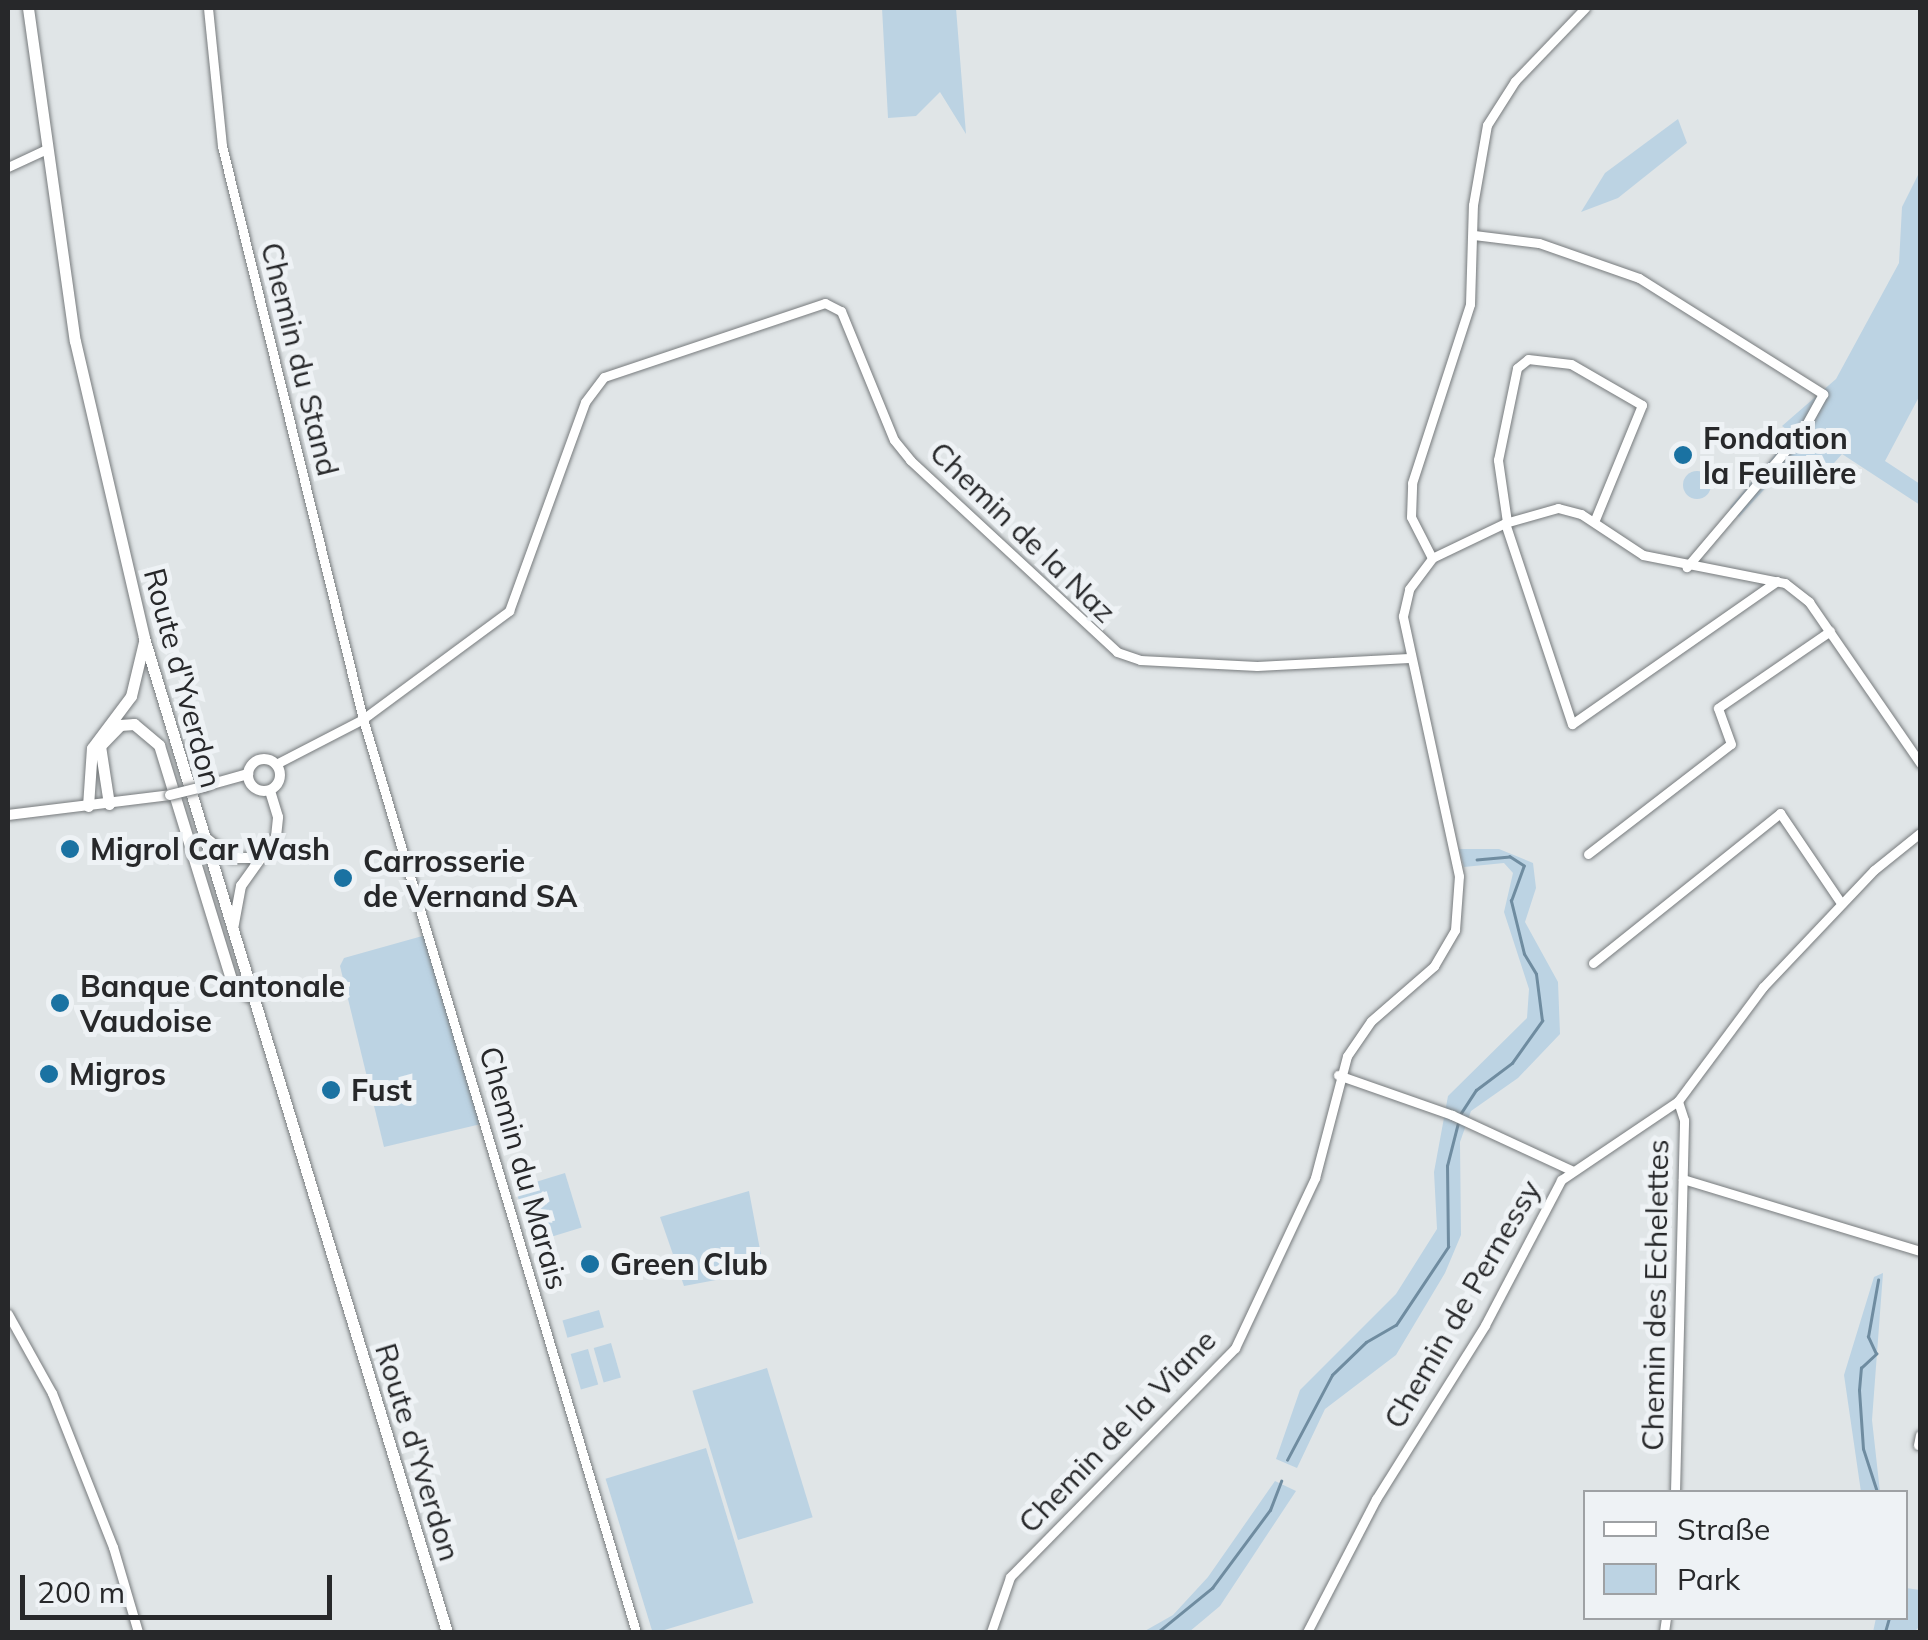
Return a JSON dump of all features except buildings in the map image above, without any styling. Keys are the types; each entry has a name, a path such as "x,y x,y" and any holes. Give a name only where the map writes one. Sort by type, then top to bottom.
{"main road":[{"name":"Route d'Yverdon","path":"28,8 44,150 75,340 144,638 198,829 447,1632"},
{"path":"88,806 92,748 130,696 144,638"},
{"path":"108,804 100,746 120,726 134,724 159,745 231,979 250,998"}],"street":[{"name":"Chemin du Stand","path":"208,8 222,146 363,719"},
{"path":"1585,8 1493,113 1482,150 1470,304 1412,482 1411,517 1432,558 1506,522 1558,508 1594,522 1643,555 1776,581 1799,591 1920,763"},
{"path":"8,167 44,150"},
{"path":"1474,235 1539,243 1639,278 1820,390 1822,401 1687,566"},
{"name":"Chemin de la Naz","path":"276,764 363,719 509,611 585,402 604,376 825,303 842,311 894,440 955,508 1118,652 1140,660 1257,666 1409,658"},
{"path":"1594,522 1642,405 1571,364 1528,358 1517,368 1498,460 1506,522 1572,724 1776,581"},
{"name":"Chemin de la Viane","path":"990,1632 1010,1577 1236,1348 1315,1178 1338,1075 1371,1022 1434,966 1458,920 1459,876 1441,782 1409,658 1403,607 1432,558"},
{"path":"1588,854 1731,744 1718,708 1830,631"},
{"name":"Chemin du Marais","path":"363,719 636,1632"},
{"path":"8,814 170,795 248,774 256,761 276,764 280,779 270,790"},
{"path":"248,774 255,788 270,790"},
{"path":"232,940 240,886 278,826 270,790"},
{"path":"1593,962 1780,814 1841,904"},
{"path":"198,829 232,858 257,858"},
{"name":"Chemin de Pernessy","path":"1307,1632 1376,1498 1485,1325 1546,1200 1571,1170 1641,1132 1678,1101 1748,1003 1841,904 1920,833"},
{"path":"1338,1075 1452,1114 1571,1170"},
{"name":"Chemin des Echelettes","path":"1675,1490 1684,1120 1678,1101"},
{"path":"1683,1179 1920,1251"},
{"path":"8,1314 52,1393 113,1547 138,1632"}],"green space":[{"path":"882,8 956,8 966,134 940,92 916,116 888,118"},
{"path":"1678,119 1687,143 1618,198 1581,212 1605,173"},
{"path":"1920,171 1920,395 1885,461 1920,484 1920,505 1842,454 1827,471 1794,457 1739,517 1730,507 1793,434 1782,426 1836,379 1899,263 1902,207"},
{"path":"1697,471 1707,475 1711,485 1707,495 1697,499 1687,495 1683,485 1687,475"},
{"path":"1459,849 1499,849 1533,863 1536,888 1525,922 1558,982 1560,1034 1518,1078 1471,1111 1460,1142 1461,1235 1445,1273 1396,1355 1325,1409 1297,1468 1276,1459 1300,1390 1396,1294 1437,1229 1434,1172 1448,1096 1527,1018 1529,989 1504,912 1513,873 1504,863 1464,867"},
{"path":"426,935 481,1124 384,1147 340,966 344,958"},
{"path":"565,1173 582,1228 532,1243 515,1188"},
{"path":"749,1191 764,1271 684,1286 660,1217"},
{"path":"1883,1273 1872,1420 1880,1490 1861,1490 1844,1375 1874,1277"},
{"path":"599,1310 604,1327 567,1338 562,1320"},
{"path":"611,1343 621,1378 604,1383 594,1348"},
{"path":"588,1349 598,1385 581,1390 571,1354"},
{"path":"767,1368 813,1517 738,1540 692,1391"},
{"path":"706,1448 753,1603 652,1632 606,1479"},
{"path":"1275,1481 1296,1491 1220,1606 1189,1632 1143,1632 1173,1615 1208,1577"},
{"path":"1908,1588 1920,1590 1920,1626 1914,1632 1873,1632 1876,1620 1908,1620"}],"waterway":[{"path":"1461,1113 1476,1090 1512,1063 1542,1021 1536,974 1524,954 1511,901 1524,866 1510,857 1477,860"},
{"path":"1287,1460 1332,1375 1366,1342 1396,1325 1448,1247 1447,1166 1458,1123"},
{"path":"1876,1490 1863,1449 1859,1390 1861,1368 1876,1354 1868,1337 1878,1280"},
{"path":"1158,1632 1212,1588 1270,1510 1281,1481"},
{"path":"1885,1632 1888,1620"}],"place":[{"name":"Fondation la Feuillère","path":"1683,455"},
{"name":"Migrol Car Wash","path":"70,849"},
{"name":"Carrosserie de Vernand SA","path":"343,878"},
{"name":"Banque Cantonale Vaudoise","path":"60,1003"},
{"name":"Migros","path":"49,1074"},
{"name":"Fust","path":"331,1090"},
{"name":"Green Club","path":"590,1264"}]}
